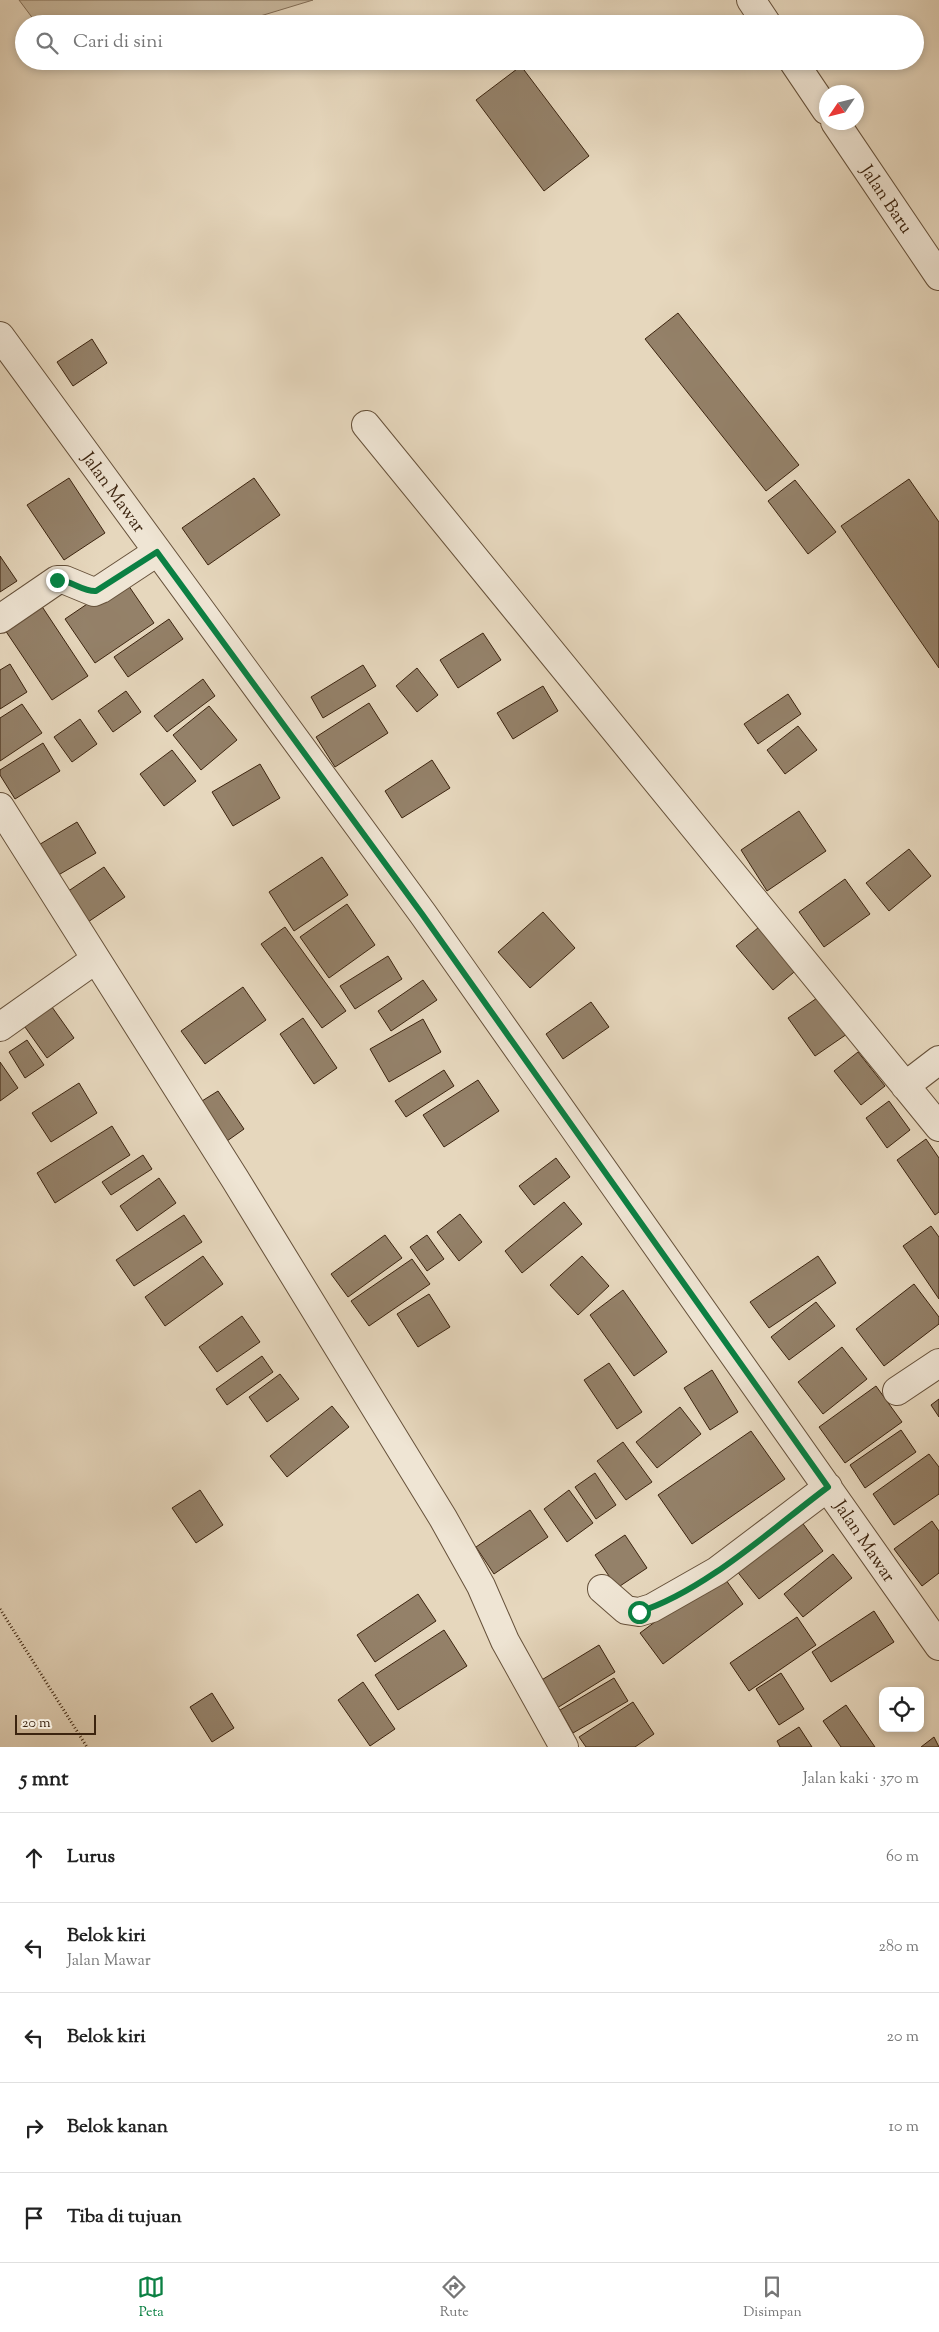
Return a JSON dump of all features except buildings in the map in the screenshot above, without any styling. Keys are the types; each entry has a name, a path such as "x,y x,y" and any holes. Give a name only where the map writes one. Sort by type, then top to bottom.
{"street":[{"path":"751,0 761,15"},
{"path":"799,70 819,100"},
{"name":"Jalan Baru","path":"840,130 939,276"},
{"name":"Jalan Mawar","path":"1,339 428,922 939,1646"},
{"path":"366,425 939,1127"},
{"path":"0,619 52,582 65,580 90,591 96,591 157,552"},
{"path":"0,807 245,1196 443,1518 480,1586 505,1641 564,1747"},
{"path":"0,1027 96,960"},
{"path":"906,1086 939,1060"},
{"path":"897,1391 939,1362"},
{"path":"602,1589 626,1610 639,1612 652,1608 717,1571 828,1487"}],"path":[{"path":"0,1609 87,1747"}],"shaded area":[{"path":"19,0 313,0 264,15 30,15"}],"route":[{"path":"57,580 65,580 94,592 157,552 422,914 828,1487 717,1571 677,1595 652,1608 639,1612"}]}
